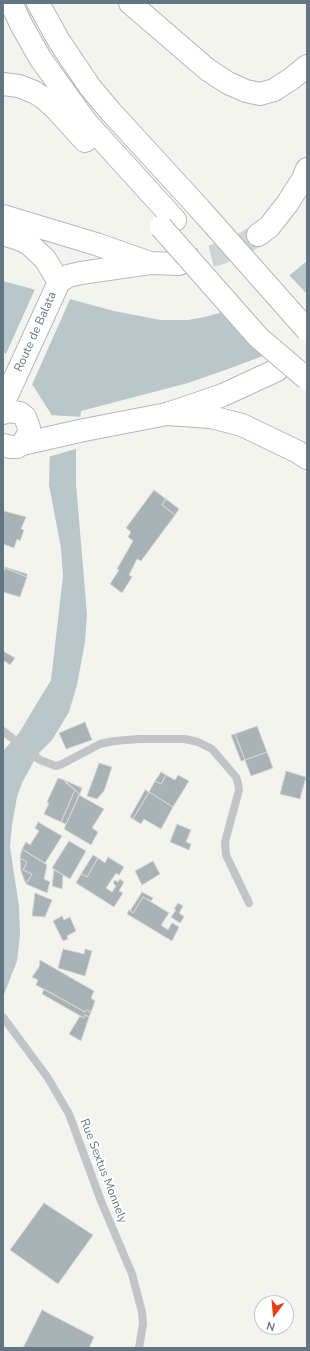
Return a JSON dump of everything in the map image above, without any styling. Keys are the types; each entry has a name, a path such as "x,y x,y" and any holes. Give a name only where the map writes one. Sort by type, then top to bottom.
{"main road":[{"path":"11,3 40,58 82,116 120,160 168,224"},
{"path":"38,3 59,41 90,87 307,330"},
{"path":"130,3 208,70 228,83 246,91 260,94 274,90 307,66"},
{"path":"3,84 19,86 34,92 55,108 168,224 307,379"},
{"path":"258,235 287,204 303,179 307,169"},
{"path":"199,208 307,315"},
{"path":"3,216 96,244 150,263"},
{"path":"3,234 29,244 45,259 56,286 68,276 81,273 150,263 179,264"},
{"name":"Route de Balata","path":"3,404 56,286"},
{"path":"10,447 84,430 167,414 223,395 277,370"},
{"path":"3,413 14,411 25,417 29,428 29,434 10,447"},
{"path":"167,414 212,417 242,425 298,452 307,458"}],"lane":[{"path":"3,731 40,760 56,766 100,744 114,741 185,740 198,742 212,749 236,776 238,783 239,790 225,842 226,855 249,903"},
{"name":"Rue Sextus Monnely","path":"3,1017 48,1078 69,1114 101,1201 132,1274 142,1312 143,1324 139,1348"}],"shaded area":[{"path":"307,261 307,332 268,354 188,383 81,411 76,452 76,484 87,614 85,642 77,685 69,712 52,740 36,757 22,783 17,797 10,847 19,906 20,935 17,961 3,997 3,751 19,733 51,680 63,576 61,548 49,485 51,414 30,381 3,351 3,281 114,311 160,320 188,320 205,317 246,305 280,283"}],"pier":[{"path":"288,274 307,294 307,334 295,343 269,356 224,309 245,303"},
{"path":"36,287 71,297 31,387 5,356"},
{"path":"49,415 82,417 79,448 48,457"}],"building":[{"path":"154,490 166,499 162,505 175,515 141,561 137,559 129,575 132,577 122,593 110,584 119,570 117,569 133,541 128,537 131,532 126,528"},
{"path":"166,499 179,509 175,515 162,505"},
{"path":"4,511 26,517 21,529 24,530 20,541 17,539 14,548 3,544"},
{"path":"5,568 27,574 27,577"},
{"path":"5,568 27,577 20,597 3,592 3,574"},
{"path":"3,651 15,658 10,665 3,660"},
{"path":"85,722 92,740 66,749 59,733"},
{"path":"257,726 267,752 245,760 235,734"},
{"path":"235,734 245,760 241,761 231,735"},
{"path":"267,752 273,768 251,776 245,760"},
{"path":"99,763 112,767 104,791 97,799 87,796"},
{"path":"286,771 306,777 300,799 280,794"},
{"path":"161,772 166,775 161,784 155,781"},
{"path":"166,775 175,780 178,775 189,781 173,807 149,792 155,781 161,784"},
{"path":"58,778 64,780 75,790 61,822 44,814 49,803 47,802"},
{"path":"64,780 82,788 80,794 66,783"},
{"path":"75,790 80,794 66,824 61,822"},
{"path":"145,790 149,792 133,819 130,817"},
{"path":"149,792 173,807 161,829 144,819 141,824 133,819"},
{"path":"79,795 104,809 92,828 98,832 91,845 64,829"},
{"path":"38,822 62,836 45,863 22,849 26,842 30,845 39,831 35,828"},
{"path":"177,824 191,830 186,842 191,844 189,850 170,842"},
{"path":"69,841 86,851 70,879 52,868"},
{"path":"22,849 47,865 44,879 50,882 47,893 26,884 32,874 23,870 27,862 20,858"},
{"path":"93,855 98,858 87,877 81,874"},
{"path":"108,857 124,867 119,875 116,873 106,888 112,892 116,886 113,883 115,880 118,882 120,879 124,882 119,891 123,893 114,907 76,883 81,874 87,877 98,858 105,863"},
{"path":"20,858 27,862 23,870 32,874 26,884 21,871"},
{"path":"153,861 160,874 142,885 135,871"},
{"path":"54,870 63,875 62,889 52,886"},
{"path":"142,892 153,898 151,901 143,897 133,913 130,911"},
{"path":"35,893 52,900 45,917 32,916"},
{"path":"143,897 169,913 161,925 168,930 172,923 179,927 172,941 127,914 129,910 133,913"},
{"path":"178,903 183,906 179,913 184,917 180,923 171,917 176,910 174,909"},
{"path":"62,916 64,920 70,917 76,931 67,936 68,939 63,941 53,921"},
{"path":"63,949 84,954 85,949 92,951 85,976 58,968"},
{"path":"40,960 94,991 91,998 95,1001 91,1012 86,1010 85,1012 36,985 38,980 32,977 39,967"},
{"path":"44,989 85,1012 86,1010 91,1012 89,1017 85,1015 84,1018 42,994"},
{"path":"85,1015 89,1017 81,1041 69,1034 80,1016 84,1018"},
{"path":"44,1203 93,1235 58,1284 10,1250"},
{"path":"42,1310 94,1337 89,1348 23,1348"}],"tunnel":[{"path":"179,264 219,254 258,235"},
{"path":"277,370 307,356"}]}
